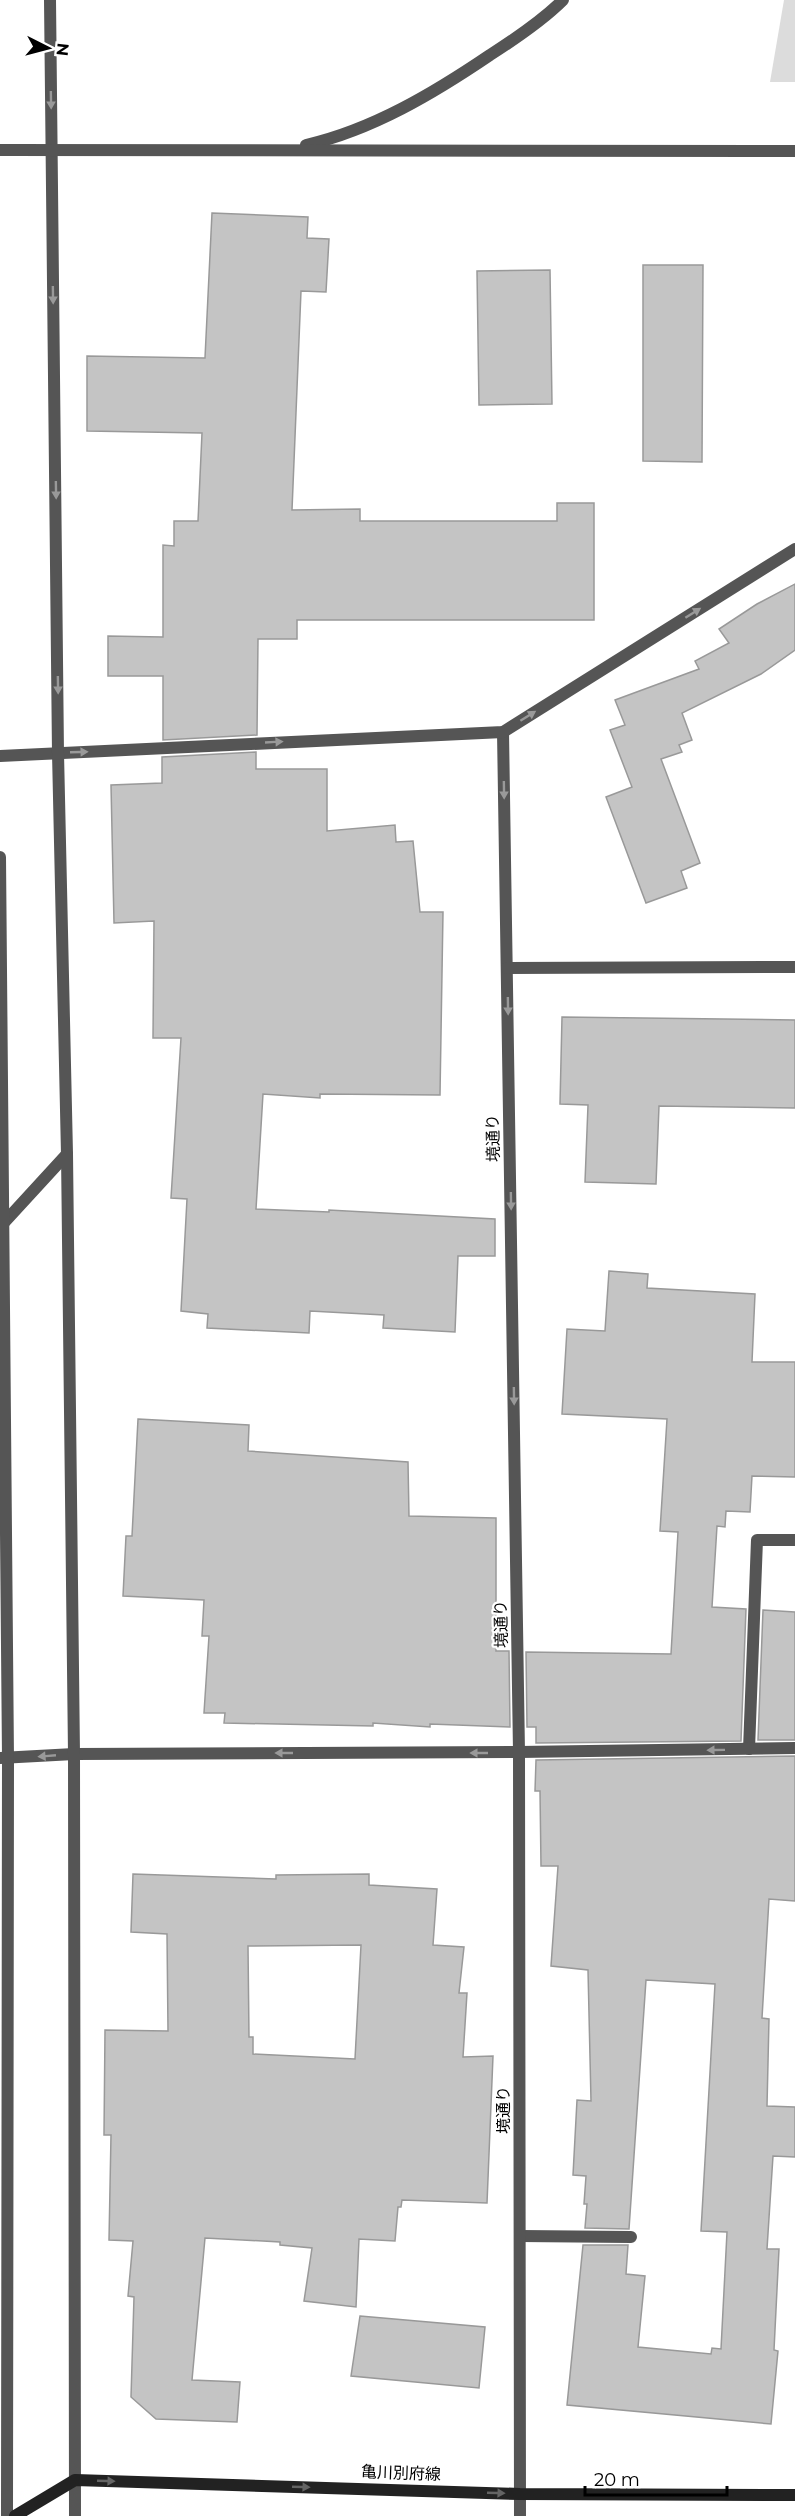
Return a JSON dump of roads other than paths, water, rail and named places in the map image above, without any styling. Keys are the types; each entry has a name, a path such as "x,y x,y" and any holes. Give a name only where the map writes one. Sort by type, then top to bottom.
{"main road":[{"name":"亀川別府線","path":"75,2480 520,2494 795,2495"},
{"path":"15,2516 75,2480"}],"street":[{"path":"50,0 58,753 67,1154 74,1754 75,2516"},
{"path":"287,149 342,134 436,91 509,43 563,0"},
{"path":"0,150 795,150"},
{"path":"0,756 503,732 795,549"},
{"name":"境通り","path":"503,732 519,1752 520,2516"},
{"path":"0,857 6,2516"},
{"path":"507,968 795,967"},
{"path":"2,1224 67,1154"},
{"path":"749,1749 757,1540 795,1540"},
{"path":"4,1759 74,1754 795,1748"},
{"path":"520,2236 631,2237"}]}
